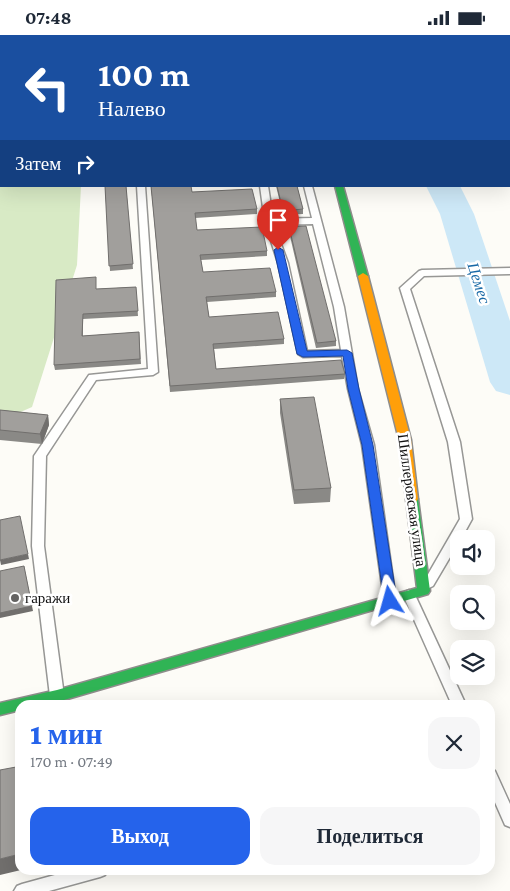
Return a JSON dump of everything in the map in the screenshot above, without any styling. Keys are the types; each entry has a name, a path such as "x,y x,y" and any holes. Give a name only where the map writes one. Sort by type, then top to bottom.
{"street":[{"name":"Шиллеровская улица","path":"339,187 405,440 424,591"},
{"path":"39,700 424,591"},
{"path":"0,709 15,706"}],"lane":[{"path":"57,696 38,546 40,456 93,377 153,372 141,187"},
{"path":"264,187 269,222 283,263 303,354 347,353"},
{"path":"308,187 339,307 353,389 368,445 390,601"},
{"path":"269,222 317,221"},
{"path":"424,591 466,519 454,442 405,288 422,273 446,271 507,272"},
{"path":"409,595 456,700"},
{"path":"495,786 510,820"},
{"path":"22,891 81,875"}],"green space":[{"path":"0,187 81,187 77,265 32,407 0,421"}],"building":[{"path":"105,187 126,187 133,264 109,266"},
{"path":"151,187 191,187 192,192 252,189 257,209 195,213 197,230 262,227 267,251 200,255 203,272 270,268 276,292 206,297 209,317 278,312 284,339 213,344 216,369 341,360 345,374 170,386"},
{"path":"277,187 297,187 303,209 283,211"},
{"path":"306,226 336,341 317,343 289,227"},
{"path":"96,277 96,289 136,287 138,311 83,314 82,336 139,332 140,359 54,365 56,280"},
{"path":"314,397 331,488 294,490 280,399"},
{"path":"0,410 48,415 40,434 0,430"},
{"path":"20,516 28,554 0,560 0,520"},
{"name":"гаражи","path":"24,566 32,606 0,613 0,571"},
{"path":"15,767 15,855 0,859 0,770"}],"waterway":[{"name":"Цемес","path":"444,187 457,214 510,382"}],"traffic: fast":[{"path":"339,187 363,276"},
{"path":"39,700 424,591 412,499"},
{"path":"0,709 15,706"}],"traffic: slow":[{"path":"363,276 405,440 412,499"}],"place":[{"name":"гаражи","path":"15,598"}],"route":[{"path":"278,250 283,263 303,354 347,353 353,389 368,445 390,601"}]}
